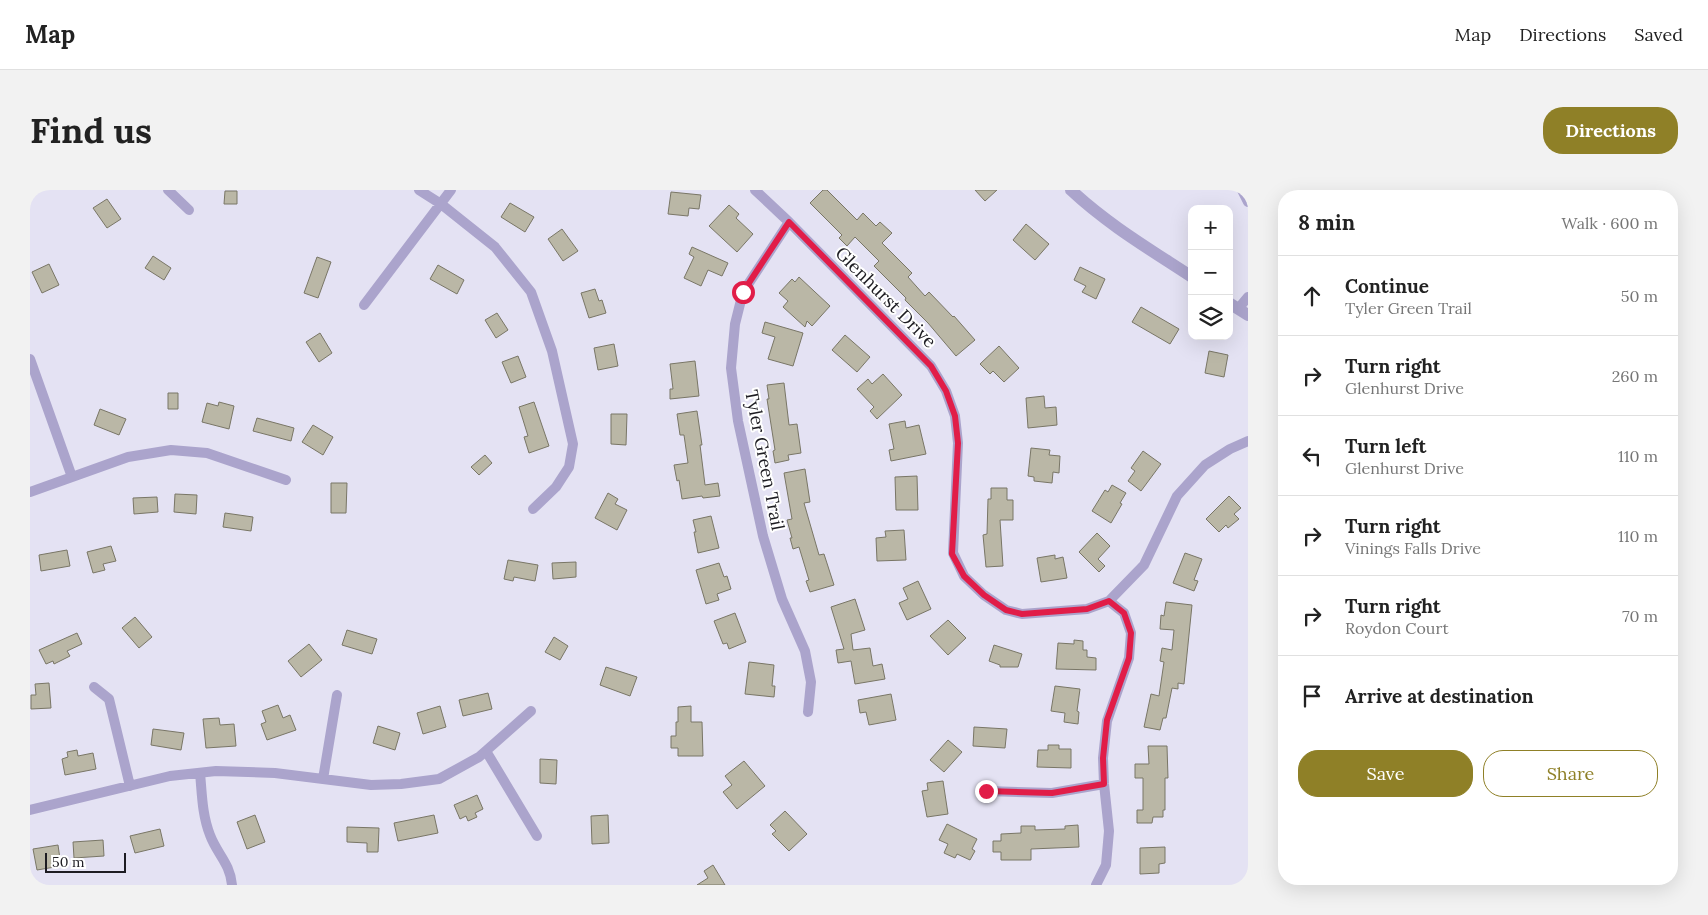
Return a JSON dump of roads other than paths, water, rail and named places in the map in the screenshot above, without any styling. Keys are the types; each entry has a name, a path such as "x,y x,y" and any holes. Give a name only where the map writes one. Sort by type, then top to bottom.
{"street":[{"path":"168,190 189,210"},
{"path":"419,190 441,204 495,247 531,292 552,351 573,444 569,467 556,487 533,509"},
{"path":"364,305 451,190"},
{"name":"Glenhurst Drive","path":"755,190 931,366 946,391 955,416 958,443 952,554 964,576 984,595 1006,610 1022,614 1087,609 1109,601 1144,565 1177,496 1205,465 1230,448 1248,441"},
{"path":"1071,190 1114,225 1188,274"},
{"path":"1242,190 1248,202"},
{"name":"Tyler Green Trail","path":"789,222 743,292 735,324 731,368 738,421 763,536 782,599 805,650 811,682 808,712"},
{"path":"1238,309 1248,297"},
{"path":"30,359 72,477"},
{"path":"30,492 128,457 171,450 207,453 286,480"},
{"path":"1096,885 1106,865 1109,831 1103,758 1107,720 1129,658 1131,633 1124,613 1109,601"},
{"path":"94,687 109,699 130,786"},
{"path":"323,779 337,695"},
{"path":"30,810 170,776 200,772 276,774 371,785 401,784 439,779 479,757 531,711"},
{"path":"486,751 537,836"},
{"path":"200,772 204,814 209,834 215,847 227,864 232,885"},
{"path":"986,791 1052,793 1104,784"}]}
